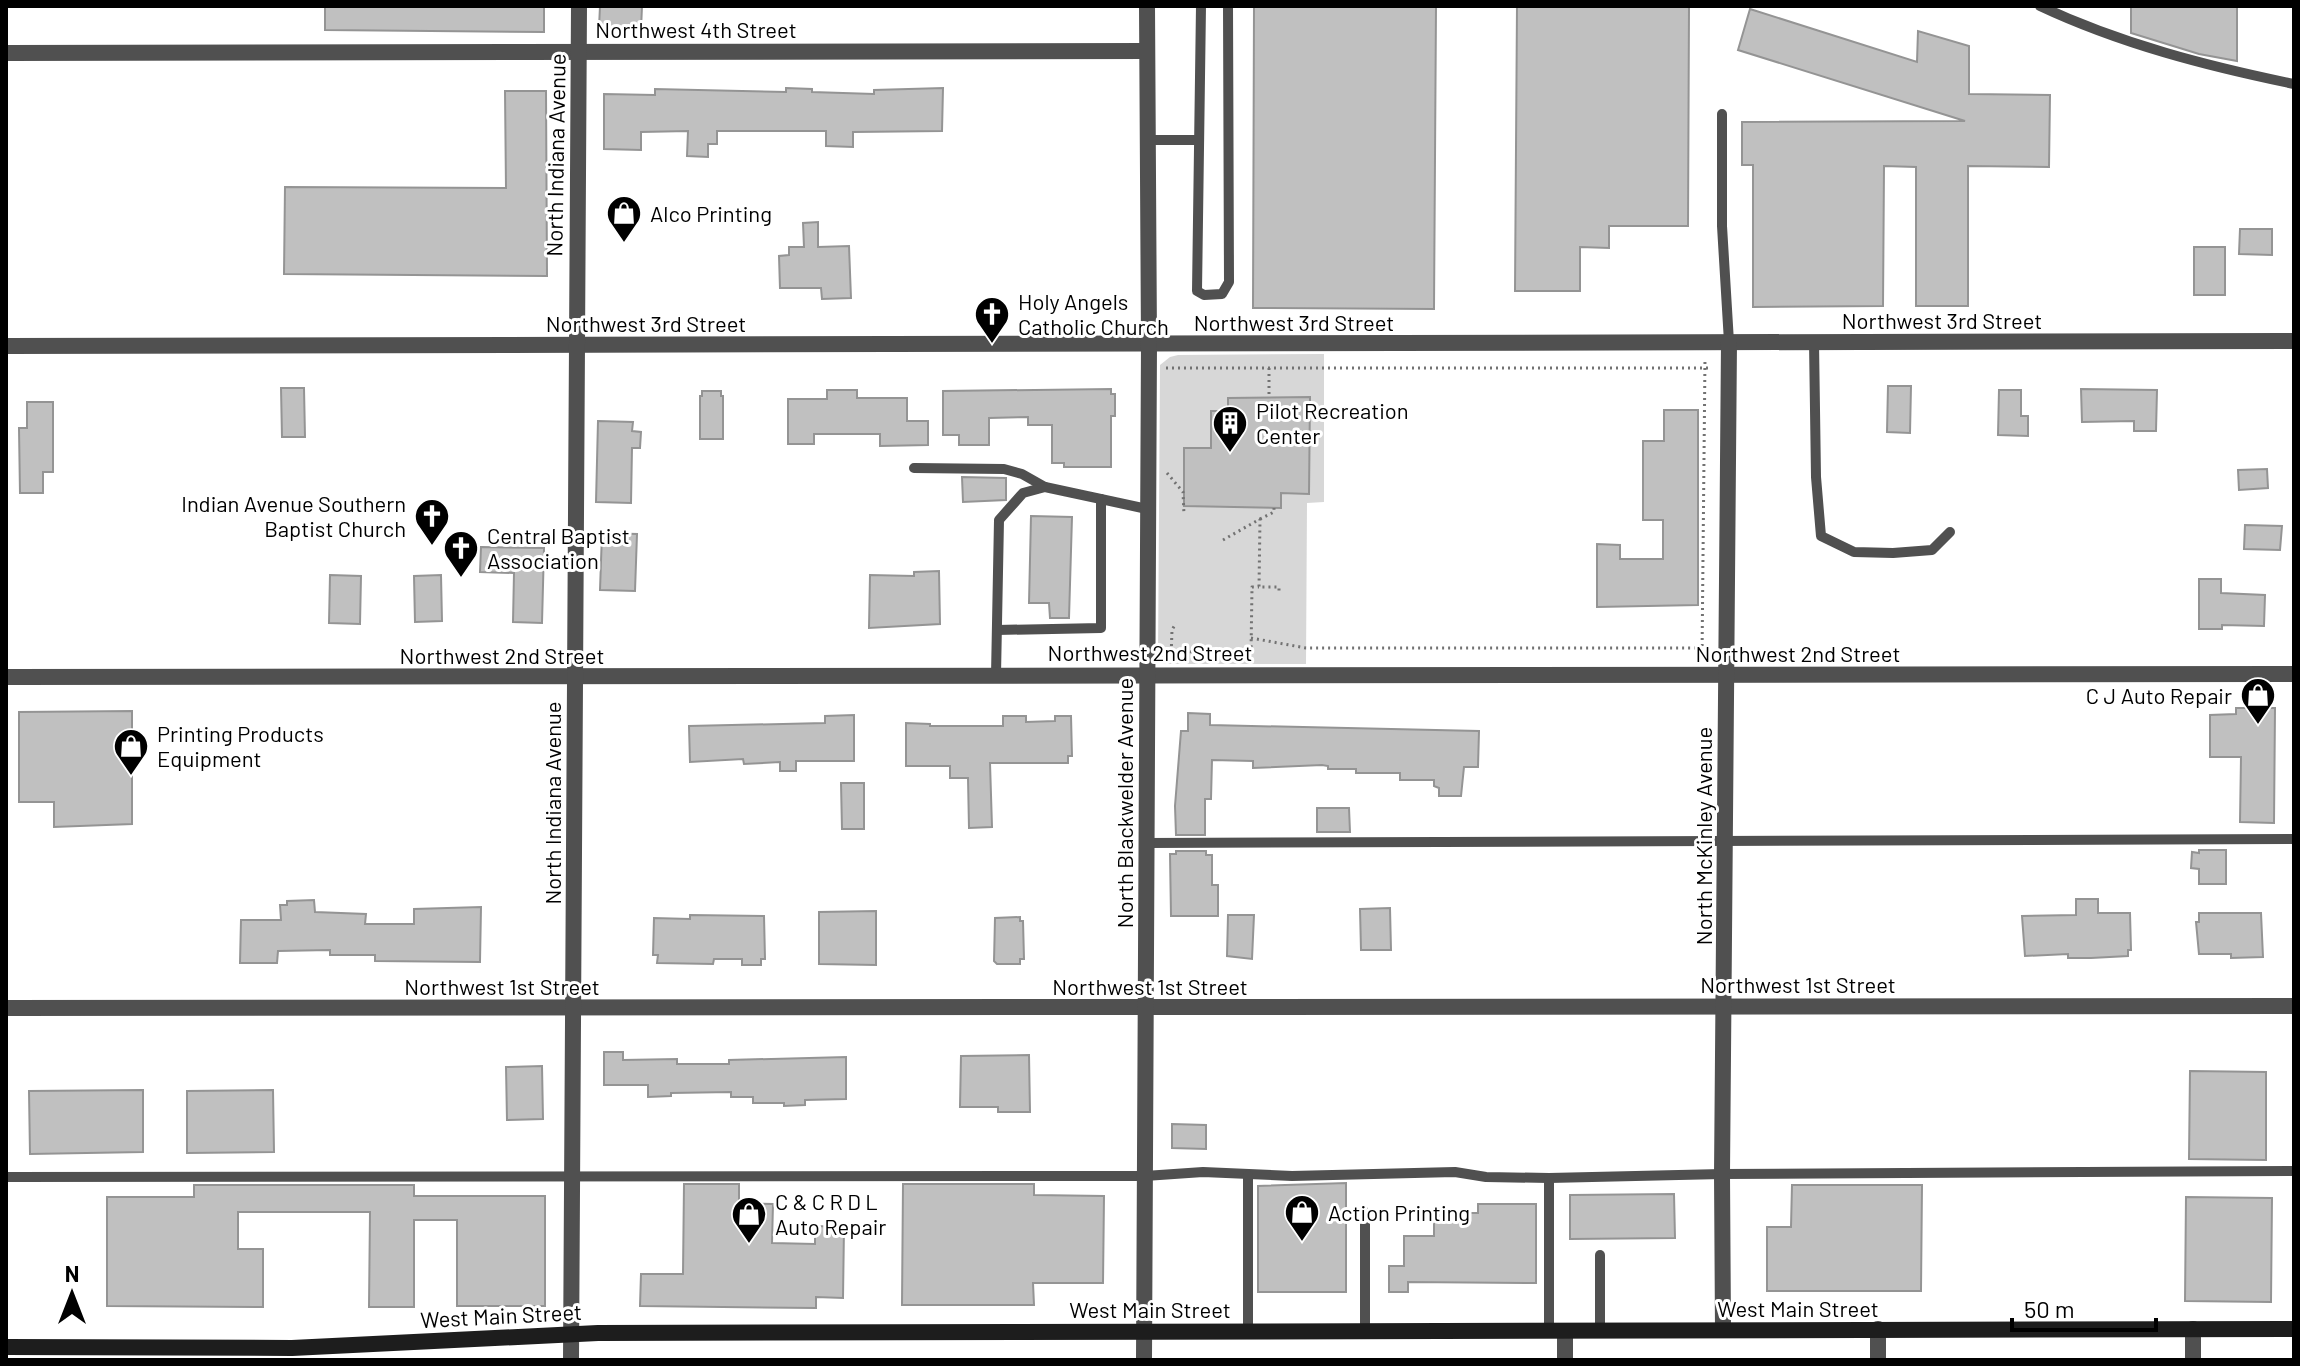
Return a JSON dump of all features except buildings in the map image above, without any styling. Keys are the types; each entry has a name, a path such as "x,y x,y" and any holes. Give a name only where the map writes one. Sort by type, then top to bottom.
{"main road":[{"name":"West Main Street","path":"6,1347 292,1348 571,1333 2294,1329"}],"street":[{"name":"North Indiana Avenue","path":"571,1360 579,6"},
{"name":"North Blackwelder Avenue","path":"1144,1360 1149,344 1147,6"},
{"name":"Northwest 4th Street","path":"6,53 1147,51"},
{"name":"Northwest 3rd Street","path":"6,346 2294,341"},
{"name":"North McKinley Avenue","path":"1723,1330 1729,342"},
{"name":"Northwest 2nd Street","path":"6,677 2294,674"},
{"name":"Northwest 1st Street","path":"6,1008 2294,1006"},
{"path":"1878,1329 1878,1360"},
{"path":"2193,1329 2193,1360"},
{"path":"1557,1332 1565,1360"}],"lane":[{"path":"1201,6 1197,291 1204,295 1222,294 1229,282 1228,6"},
{"path":"2040,6 2084,27 2213,67 2294,84"},
{"path":"1722,114 1722,226 1729,342"},
{"path":"1149,140 1199,140"},
{"path":"1814,342 1816,477 1821,536 1854,552 1893,553 1932,550 1950,532"},
{"path":"914,468 1004,469 1022,474 1045,487 1147,509"},
{"path":"996,675 999,520 1023,493 1045,487"},
{"path":"997,630 1101,628 1101,499"},
{"path":"1146,843 2294,839"},
{"path":"6,1177 1145,1176 1203,1172 1248,1175 1455,1172 1486,1177 1549,1178 2294,1171"},
{"path":"1248,1175 1248,1331"},
{"path":"1549,1178 1557,1332"},
{"path":"1365,1212 1365,1331"},
{"path":"1600,1255 1600,1331"}],"path":[{"path":"1702,675 1705,342"},
{"path":"1148,368 1729,368"},
{"path":"1269,368 1269,397"},
{"path":"1166,472 1183,492 1184,515"},
{"path":"1223,540 1274,512 1274,508"},
{"path":"1259,587 1260,519"},
{"path":"1146,649 1251,652 1252,587 1279,587 1279,593"},
{"path":"1171,674 1172,630 1176,623"},
{"path":"1251,638 1306,648 1726,648"}],"shaded area":[{"path":"1324,354 1324,502 1307,503 1306,664 1163,664 1158,658 1160,365 1178,355"}],"place":[{"name":"Alco Printing","path":"624,244"},
{"name":"Holy Angels Catholic Church","path":"992,345"},
{"name":"Pilot Recreation Center","path":"1230,454"},
{"name":"Indian Avenue Southern Baptist Church","path":"432,547"},
{"name":"Central Baptist Association","path":"461,579"},
{"name":"C J Auto Repair","path":"2258,726"},
{"name":"Printing Products Equipment","path":"131,777"},
{"name":"Action Printing","path":"1302,1243"},
{"name":"C & C R D L Auto Repair","path":"749,1245"}]}
